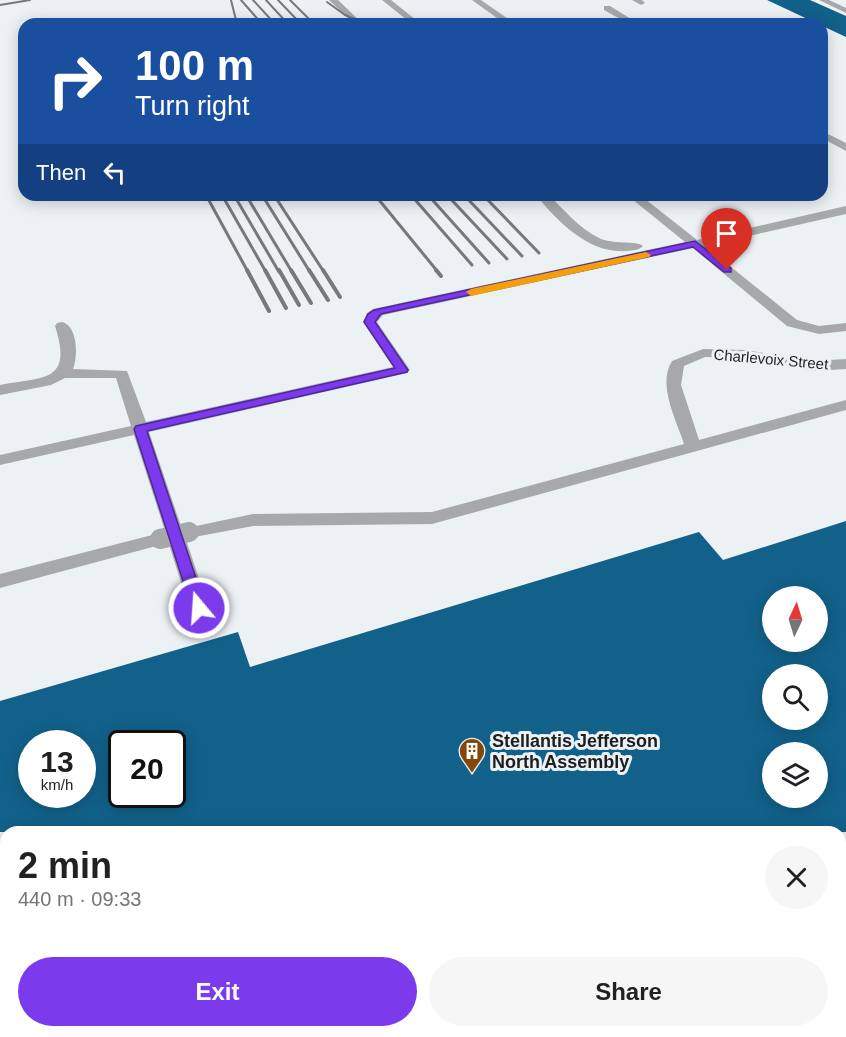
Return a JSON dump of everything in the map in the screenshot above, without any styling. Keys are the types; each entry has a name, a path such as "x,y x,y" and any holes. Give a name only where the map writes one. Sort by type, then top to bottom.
{"street":[{"path":"333,0 352,18"},
{"path":"386,0 409,18"},
{"path":"476,0 503,18"},
{"path":"823,0 846,10"},
{"path":"607,8 624,18"},
{"path":"828,138 846,148"},
{"path":"548,201 592,242 608,247 621,249 691,240"},
{"path":"641,201 792,323 812,330 829,332 846,327"},
{"path":"0,460 402,370 370,322 372,316 378,312 691,240 846,210"},
{"path":"0,390 56,378 68,368 71,359 62,326"},
{"name":"Charlevoix Street","path":"693,447 673,385 677,364 703,352 745,354 813,366 846,364"},
{"path":"62,373 122,374 199,608"},
{"path":"0,581 189,532 253,520 432,518 846,405"}],"building":[{"path":"767,0 810,0 846,16 846,37 828,29 828,18 805,18"},
{"name":"Stellantis Jefferson North Assembly","path":"846,521 846,826 0,826 0,701 238,632 250,667 699,532 723,560"}],"railway":[{"path":"0,5 30,0"},
{"path":"231,0 236,18"},
{"path":"241,0 257,18"},
{"path":"253,0 270,18"},
{"path":"266,0 282,18"},
{"path":"278,0 295,18"},
{"path":"290,0 308,18"},
{"path":"327,2 352,18"},
{"path":"209,201 248,272"},
{"path":"225,201 266,272"},
{"path":"238,201 279,272"},
{"path":"250,201 292,272"},
{"path":"266,201 310,272"},
{"path":"278,201 324,272"},
{"path":"380,201 438,272"},
{"path":"416,201 472,265"},
{"path":"433,201 489,263"},
{"path":"453,201 507,259"},
{"path":"470,201 522,256"},
{"path":"489,201 539,253"},
{"path":"247,270 269,311"},
{"path":"265,270 286,308"},
{"path":"279,270 299,305"},
{"path":"291,270 311,303"},
{"path":"309,270 328,300"},
{"path":"323,270 340,297"},
{"path":"436,270 441,276"}],"slow traffic":[{"path":"471,292 646,255"}],"place":[{"name":"Stellantis Jefferson North Assembly","path":"472,774"}],"route":[{"path":"199,608 141,429 402,370 370,322 372,316 378,312 695,244 727,270"}]}
